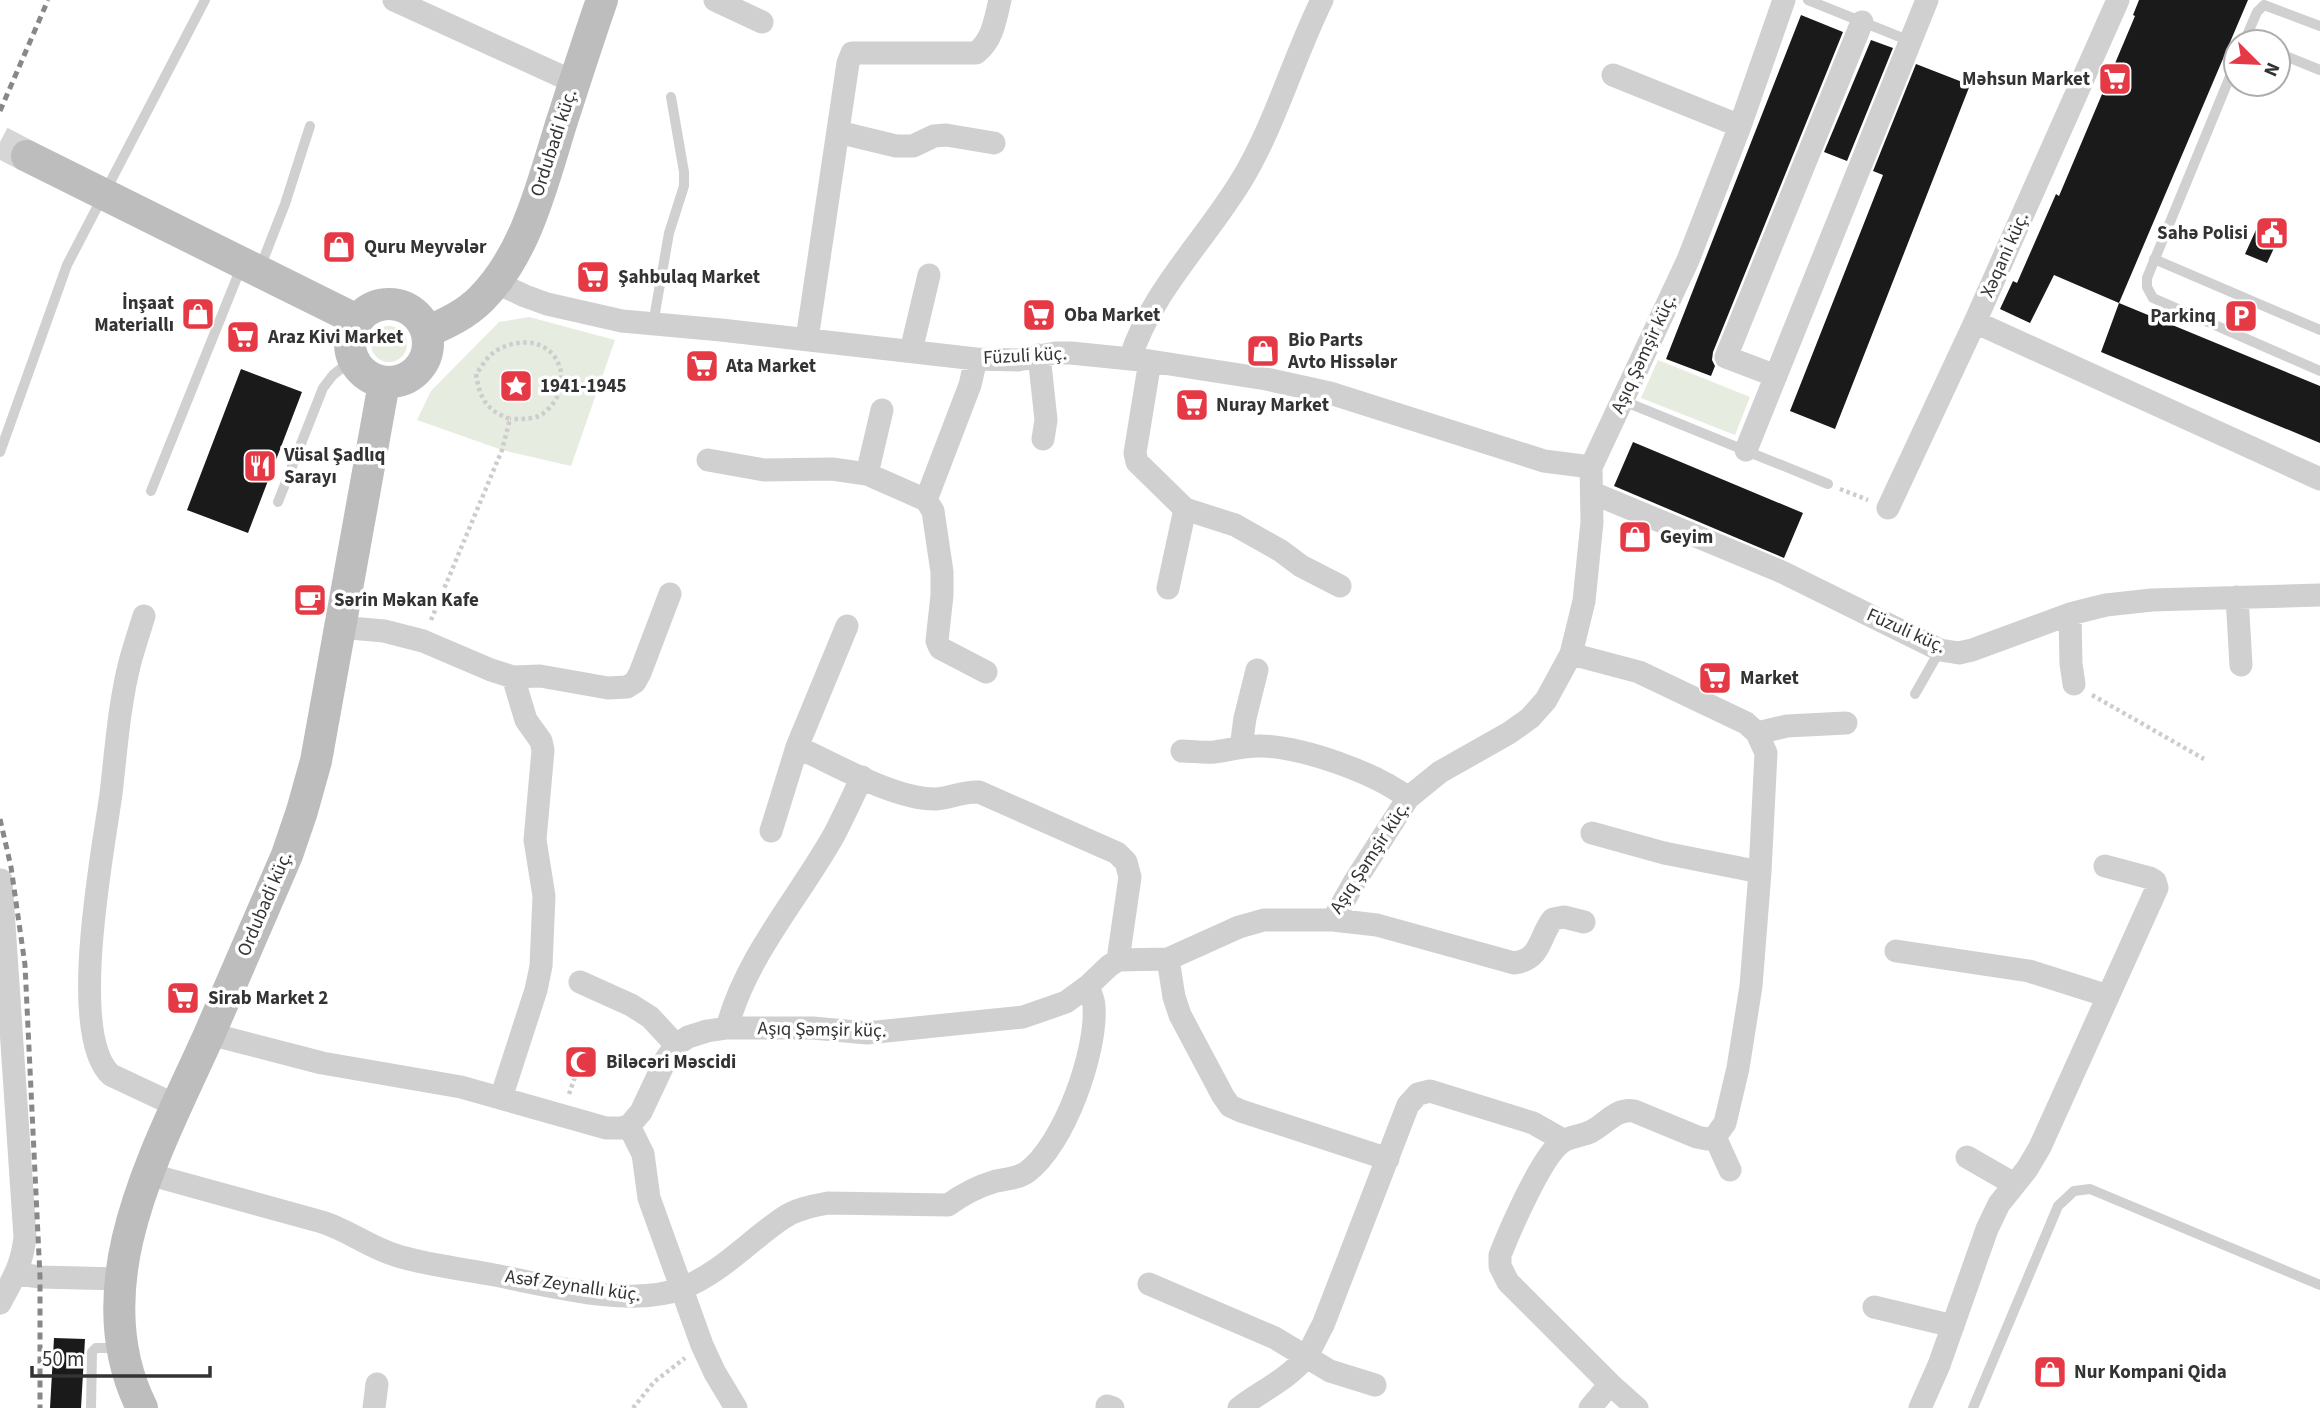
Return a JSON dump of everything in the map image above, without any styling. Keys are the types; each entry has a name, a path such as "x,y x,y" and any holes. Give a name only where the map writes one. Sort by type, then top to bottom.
{"main road":[{"name":"Ordubadi küç.","path":"427,332 455,320 480,299 495,282 516,248 532,212 602,0"},
{"path":"27,156 358,320"},
{"path":"381,304 396,304 410,309 427,332 426,357 419,369 397,382 384,383 360,370 349,345 351,332 358,320 368,310 381,304"},
{"name":"Ordubadi küç.","path":"142,1408 129,1377 119,1325 120,1279 128,1239 148,1174 287,855 302,811 316,761 384,383"}],"street":[{"path":"394,0 574,82"},
{"path":"715,0 762,22"},
{"path":"807,339 848,63 852,53 976,53 985,46 993,30 1000,0"},
{"path":"1322,0 1268,127 1242,179 1150,313 1137,338 1140,360 1135,453 1137,462 1185,509 1235,525 1281,551 1301,566 1340,586"},
{"name":"Aşıq Şəmşir küç.","path":"676,1045 698,1034 727,1028 813,1028 867,1033 1023,1017 1050,1010 1066,1002 1118,961 1168,959 1238,927 1264,920 1333,920 1354,881 1408,798 1440,772 1530,718 1546,699 1571,654 1584,601 1593,493 1591,467 1688,260 1740,126 1784,0"},
{"path":"1746,450 1927,0"},
{"name":"Xəqani küç.","path":"1888,508 1975,322 2118,0"},
{"path":"1776,376 1726,357 1862,22"},
{"path":"1613,75 1740,126"},
{"path":"838,132 896,146 913,146 934,136 946,135 994,143"},
{"path":"911,351 929,275"},
{"name":"Füzuli küç.","path":"495,282 547,304 622,321 653,325 807,339 976,359 1018,359 1071,353 1140,360 1293,384 1330,393 1544,461 1591,467"},
{"path":"1975,322 2320,479"},
{"path":"1039,355 1046,420 1043,439"},
{"path":"926,500 970,384 976,359"},
{"path":"867,474 882,410"},
{"path":"708,460 764,470 832,469 867,474 926,500 933,511 942,572 937,641 940,648 986,671"},
{"name":"Füzuli küç.","path":"1593,493 1782,572 1940,650 1959,653 2070,614 2106,605 2152,600 2320,595"},
{"path":"1168,588 1185,509"},
{"path":"339,626 384,631 423,640 513,677 540,676 608,688 627,687 635,682 640,673 670,594"},
{"path":"2237,597 2241,665"},
{"path":"2070,614 2074,684"},
{"path":"144,616 129,664 121,716 90,956 90,999 94,1044 105,1069 111,1075 177,1106"},
{"path":"771,831 797,747 847,626"},
{"path":"1571,654 1639,672 1746,723 1757,733 1766,753 1751,986 1738,1068 1725,1123 1715,1137"},
{"path":"1241,747 1257,670"},
{"path":"501,1098 536,990 541,966 544,895 535,840 541,741 526,720 513,677"},
{"path":"1757,733 1787,726 1846,723"},
{"path":"1182,751 1214,752 1262,746 1301,752 1378,779 1408,798"},
{"path":"797,747 900,794 936,799 979,792 1117,853 1126,862 1130,877 1118,961"},
{"path":"727,1028 746,976 834,835 862,777"},
{"path":"1592,833 1664,853 1760,872"},
{"path":"1920,1408 1953,1326 1987,1229 1999,1204 2027,1169 2040,1147 2157,888 2155,881 2150,878 2105,866"},
{"path":"1,880 25,1237 18,1274 2,1297"},
{"path":"1333,920 1377,925 1514,963 1527,961 1535,953 1545,929 1553,919 1564,917 1584,922"},
{"path":"1896,951 2029,971 2108,996"},
{"path":"1168,959 1180,1015 1230,1106 1388,1159"},
{"path":"209,1034 323,1063 423,1079 606,1128 629,1126 641,1112 666,1059 676,1045 650,1017 631,1005 580,982"},
{"name":"Asəf Zeynallı küç.","path":"148,1174 323,1222 340,1228 376,1248 410,1259 599,1293 653,1296 682,1289 722,1266 785,1217 809,1207 828,1203 948,1205 963,1194 983,1186 1024,1175 1036,1165 1053,1142 1079,1091 1094,1016 1094,1003 1088,986"},
{"path":"1239,1408 1285,1378 1306,1357 1323,1325 1408,1105 1419,1094 1430,1091 1532,1123 1563,1140"},
{"path":"1637,1408 1508,1282 1500,1266 1500,1255 1547,1158 1563,1140 1592,1131 1616,1113 1626,1110 1697,1137 1715,1137"},
{"path":"629,1126 643,1154 649,1198 702,1345 736,1408"},
{"path":"1715,1137 1730,1170"},
{"path":"1967,1157 2014,1184"},
{"path":"18,1274 120,1279"},
{"path":"1149,1284 1275,1338 1330,1371 1375,1385"},
{"path":"1874,1307 1953,1326"},
{"path":"374,1408 377,1384"},
{"path":"1590,1408 1610,1384"}],"lane":[{"path":"0,452 67,265 205,0"},
{"path":"1808,0 1910,41"},
{"path":"2251,28 2257,12 2264,5 2320,26"},
{"path":"2292,59 2320,70"},
{"path":"2222,95 2154,258 2147,278 2147,287 2153,298 2320,371"},
{"path":"653,325 669,233 684,186 671,97"},
{"path":"151,491 251,266 285,204 310,126"},
{"path":"2154,258 2320,330"},
{"path":"278,502 323,388 353,359"},
{"path":"1621,401 1828,484"},
{"path":"1915,694 1940,650"},
{"path":"1972,1408 2058,1206 2074,1191 2090,1189 2320,1285"},
{"path":"91,1408 92,1352 96,1348 122,1348"}],"path":[{"path":"510,344 539,344 552,352 559,363 561,379 557,397 545,413 529,419 510,419 490,409 479,393 476,374 493,353 510,344"},
{"path":"423,640 502,450 510,419"},
{"path":"1828,484 1888,508"},
{"path":"2074,684 2204,759"},
{"path":"562,1115 584,1051"},
{"path":"632,1408 654,1382 702,1345"}],"shaded area":[{"path":"529,317 615,340 571,466 502,450 417,420 431,391 499,322"},
{"path":"389,326 402,331 407,344 402,357 389,362 376,357 371,344 376,331"},
{"path":"1658,360 1750,397 1735,435 1641,398"}],"building":[{"path":"2139,0 2248,0 2236,28 2222,28 2222,61 2119,303 2054,275 2030,323 2000,309 2013,281 2017,283 2056,194 2059,196 2135,16 2133,15"},
{"path":"1801,15 1843,32 1713,352 1712,360 1715,366 1711,376 1666,359"},
{"path":"1871,40 1893,48 1847,161 1824,152"},
{"path":"1916,64 1970,85 1835,429 1790,411 1883,175 1873,171"},
{"path":"2260,221 2282,231 2267,263 2245,254"},
{"path":"2119,303 2320,386 2320,443 2101,352"},
{"path":"241,369 302,392 248,533 187,510"},
{"path":"1633,442 1803,513 1784,558 1614,486"},
{"path":"54,1338 85,1339 81,1408 50,1408"}],"tunnel":[{"path":"0,142 27,156"}],"railway":[{"path":"0,111 48,0"},
{"path":"0,819 11,867 25,965 40,1277 40,1408"}],"place":[{"name":"Məhsun Market","path":"2115,79"},
{"name":"Sahə Polisi","path":"2272,233"},
{"name":"Quru Meyvələr","path":"339,247"},
{"name":"Şahbulaq Market","path":"593,277"},
{"name":"İnşaat Materiallı","path":"198,314"},
{"name":"Oba Market","path":"1039,315"},
{"name":"Parkinq","path":"2241,316"},
{"name":"Araz Kivi Market","path":"243,337"},
{"name":"Bio Parts Avto Hissələr","path":"1263,351"},
{"name":"Ata Market","path":"702,366"},
{"name":"1941-1945","path":"516,386"},
{"name":"Nuray Market","path":"1192,405"},
{"name":"Vüsal Şadlıq Sarayı","path":"260,466"},
{"name":"Geyim","path":"1635,537"},
{"name":"Sərin Məkan Kafe","path":"310,600"},
{"name":"Market","path":"1715,678"},
{"name":"Sirab Market 2","path":"183,998"},
{"name":"Biləcəri Məscidi","path":"581,1062"},
{"name":"Nur Kompani Qida","path":"2050,1372"}]}
